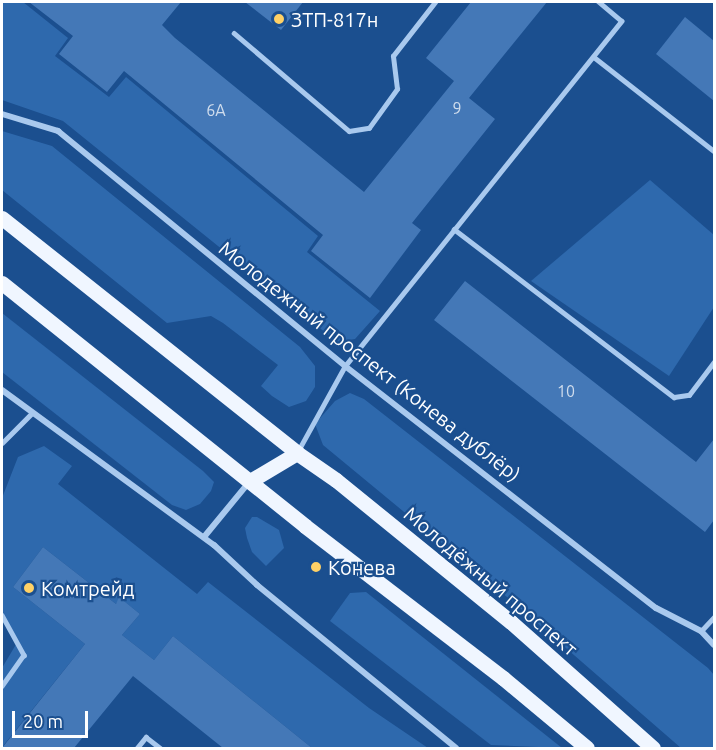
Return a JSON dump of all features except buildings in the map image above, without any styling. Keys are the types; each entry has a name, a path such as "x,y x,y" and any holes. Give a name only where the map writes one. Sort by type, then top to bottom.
{"main road":[{"name":"Молодёжный проспект","path":"2,218 297,453 336,480 512,622 653,748"},
{"path":"2,283 250,481 503,678 587,748"},
{"path":"250,481 297,453"}],"street":[{"name":"Молодежный проспект (Конева дублёр)","path":"2,114 58,130 345,366 656,608 701,631 714,645"},
{"path":"2,390 204,537 257,585 454,748"},
{"path":"204,537 250,481"}],"lane":[{"path":"234,33 349,131 369,128 398,89 393,56 435,2"},
{"path":"297,453 345,366 621,21 598,2"},
{"path":"594,57 714,151"},
{"path":"454,229 674,397 689,395 714,362"},
{"path":"2,443 32,413"},
{"path":"2,615 24,655 2,686"},
{"path":"701,631 714,617"},
{"path":"137,748 146,736 160,748"}],"shaded area":[{"path":"2,2 23,2 68,38 55,56 109,97 126,77 318,236 307,252 380,311 355,339 337,342 63,121 2,100"},
{"path":"2,131 52,146 300,347 315,366 315,387 306,401 289,407 261,386 278,365 223,323 211,316 167,323 2,190"},
{"path":"650,180 714,235 714,307 669,376 531,281"},
{"path":"2,313 203,471 214,482 211,491 200,504 186,510 172,505 2,372"},
{"path":"350,393 364,399 708,668 714,675 714,748 681,748 507,597 323,445 315,424 335,401"},
{"path":"44,446 72,466 58,484 197,594 208,582 369,708 428,748 312,748 173,636 154,660 122,635 140,614 120,598 116,604 43,547 13,587 85,644 3,746 6,748 2,748 2,668 18,641 2,612 2,498 18,457"},
{"path":"252,517 257,517 279,530 284,548 266,566 252,552 247,538 245,528"},
{"path":"366,592 562,748 491,745 330,621 350,593"}],"place":[{"name":"ЗТП-817н","path":"279,19"},
{"name":"Конева","path":"316,567"},
{"name":"Комтрейд","path":"29,588"}]}
